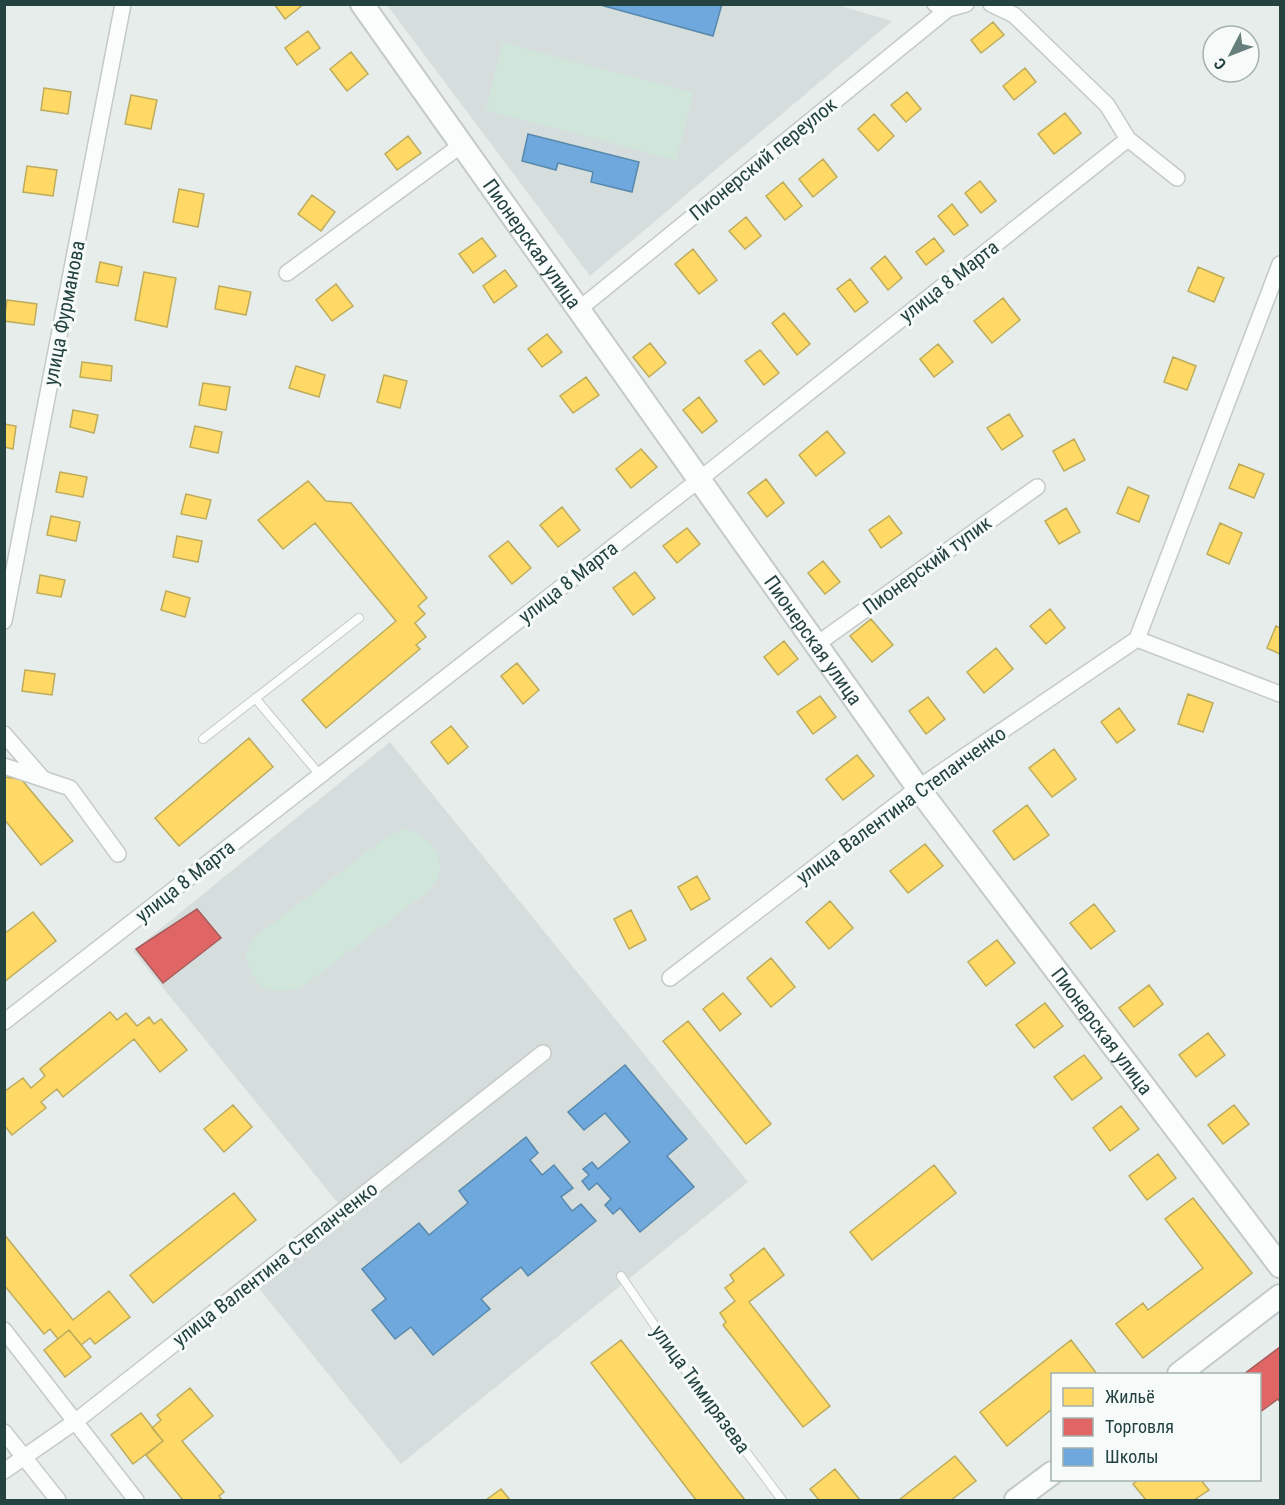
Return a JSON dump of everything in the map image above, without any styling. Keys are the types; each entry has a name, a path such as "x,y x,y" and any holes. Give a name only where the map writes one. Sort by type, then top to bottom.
{"street":[{"name":"улица Фурманова","path":"4,621 123,4"},
{"name":"Пионерская улица","path":"362,4 460,146 700,479 918,788 1281,1266"},
{"path":"942,7 966,4"},
{"path":"991,4 1014,15 1107,105 1128,139 1178,178"},
{"name":"Пионерский переулок","path":"578,310 942,7"},
{"name":"улица 8 Марта","path":"4,1022 700,479 1128,139"},
{"path":"287,273 460,146"},
{"path":"1281,264 1137,639 1281,694"},
{"name":"Пионерский тупик","path":"817,644 1037,487"},
{"name":"улица Валентина Степанченко","path":"670,978 918,788 1137,639"},
{"path":"4,734 43,779"},
{"path":"4,766 70,788 118,854"},
{"name":"улица Валентина Степанченко","path":"4,1471 76,1421 543,1053"},
{"path":"1180,1373 1281,1296"},
{"path":"4,1330 136,1500"},
{"path":"4,1432 58,1500"},
{"path":"1017,1500 1051,1474"}],"lane":[{"path":"203,739 359,618"},
{"path":"255,698 320,775"},
{"name":"улица Тимирязева","path":"621,1276 690,1377 782,1500"}],"shaded area":[{"path":"834,4 892,21 590,276 387,5"},
{"path":"390,742 748,1182 401,1464 249,1276 338,1203 133,951"}],"green space":[{"path":"503,43 693,93 676,160 486,110"},
{"path":"405,829 426,840 436,852 439,860 440,868 437,878 427,892 300,988 278,991 262,987 252,974 246,953 255,937 387,837"}],"building: Жильё":[{"path":"274,4 304,4 285,19"},
{"path":"993,22 1004,35 981,53 971,40"},
{"path":"308,31 320,48 297,65 285,48"},
{"path":"351,52 368,74 347,91 330,69"},
{"path":"1025,68 1036,82 1014,100 1003,86"},
{"path":"44,88 71,92 68,114 41,110"},
{"path":"907,92 921,109 906,122 891,105"},
{"path":"131,95 157,100 151,129 125,124"},
{"path":"1065,113 1081,133 1054,154 1038,134"},
{"path":"874,114 894,136 878,151 858,129"},
{"path":"408,136 421,153 397,170 385,154"},
{"path":"823,159 837,177 813,197 799,179"},
{"path":"27,166 57,170 53,196 23,192"},
{"path":"980,181 996,201 981,213 965,193"},
{"path":"783,182 802,206 785,220 766,196"},
{"path":"179,189 204,194 198,227 173,222"},
{"path":"312,195 335,212 321,231 298,214"},
{"path":"952,204 968,225 954,235 938,216"},
{"path":"746,217 761,236 745,249 729,231"},
{"path":"482,238 496,256 473,273 459,254"},
{"path":"934,238 944,251 926,265 916,252"},
{"path":"693,249 717,280 699,294 675,264"},
{"path":"885,256 902,278 888,290 871,268"},
{"path":"100,262 122,267 118,286 96,282"},
{"path":"1198,267 1224,278 1214,302 1188,291"},
{"path":"505,270 517,286 494,303 483,286"},
{"path":"144,272 176,278 167,327 135,320"},
{"path":"850,279 868,302 855,312 837,289"},
{"path":"336,284 353,306 332,321 316,300"},
{"path":"219,286 251,292 246,315 215,309"},
{"path":"1003,298 1020,320 992,343 974,321"},
{"path":"7,300 37,304 34,325 4,321"},
{"path":"784,313 810,344 797,355 772,323"},
{"path":"547,334 562,352 542,367 528,349"},
{"path":"650,343 666,363 649,377 633,357"},
{"path":"938,344 953,362 934,377 920,359"},
{"path":"760,350 779,373 764,385 745,361"},
{"path":"1173,357 1196,366 1187,390 1164,382"},
{"path":"82,362 112,366 111,381 80,377"},
{"path":"296,366 325,375 319,397 289,388"},
{"path":"384,375 407,381 400,408 377,402"},
{"path":"586,377 599,395 573,413 560,396"},
{"path":"203,383 230,387 226,410 199,405"},
{"path":"699,397 717,421 702,433 683,410"},
{"path":"73,410 98,415 94,433 70,427"},
{"path":"1009,414 1023,436 1002,450 987,428"},
{"path":"4,424 16,426 13,449 4,447"},
{"path":"195,426 222,432 218,453 190,447"},
{"path":"827,431 845,453 816,476 799,455"},
{"path":"1074,439 1085,460 1064,471 1053,451"},
{"path":"641,449 657,467 631,488 616,469"},
{"path":"1239,464 1264,474 1254,498 1229,488"},
{"path":"60,472 87,477 83,497 56,492"},
{"path":"766,479 784,503 767,517 748,493"},
{"path":"308,481 326,501 351,503 427,598 418,606 425,614 415,623 426,637 416,645 420,649 326,728 302,700 396,621 315,523 283,549 258,520"},
{"path":"1128,487 1149,496 1139,522 1117,513"},
{"path":"186,494 211,500 206,519 181,514"},
{"path":"562,507 580,530 558,547 540,525"},
{"path":"1066,508 1080,532 1059,544 1045,521"},
{"path":"51,516 80,522 76,541 47,535"},
{"path":"889,516 902,533 881,548 869,530"},
{"path":"1220,523 1242,533 1229,564 1207,554"},
{"path":"687,528 700,544 677,563 663,546"},
{"path":"177,536 202,541 198,562 173,557"},
{"path":"508,541 531,568 512,584 489,556"},
{"path":"823,561 840,582 825,594 808,573"},
{"path":"635,572 655,598 633,615 613,588"},
{"path":"40,575 65,580 61,597 37,593"},
{"path":"166,591 190,598 185,617 161,610"},
{"path":"1050,609 1065,628 1046,644 1030,626"},
{"path":"871,619 893,645 872,662 850,636"},
{"path":"1276,626 1280,628 1280,654 1267,648"},
{"path":"784,641 798,659 778,675 764,657"},
{"path":"996,648 1013,669 984,693 967,672"},
{"path":"517,663 539,690 523,704 501,676"},
{"path":"25,670 55,674 52,695 22,691"},
{"path":"1188,694 1213,703 1203,732 1178,724"},
{"path":"820,696 836,717 813,734 797,712"},
{"path":"928,697 945,719 926,734 909,711"},
{"path":"1119,708 1135,730 1117,743 1101,722"},
{"path":"451,726 468,747 448,764 431,742"},
{"path":"249,738 273,767 179,846 155,818"},
{"path":"1054,749 1076,779 1052,797 1029,768"},
{"path":"857,755 874,776 843,800 826,779"},
{"path":"4,777 21,779 73,841 41,865 4,819"},
{"path":"1027,805 1049,835 1014,860 993,831"},
{"path":"925,844 943,866 908,893 890,871"},
{"path":"697,876 710,899 691,910 678,887"},
{"path":"830,901 853,928 829,949 806,922"},
{"path":"1094,904 1115,931 1091,949 1070,923"},
{"path":"631,910 646,940 629,949 614,919"},
{"path":"33,912 56,941 4,982 4,934"},
{"path":"997,940 1015,963 986,986 968,962"},
{"path":"771,958 795,987 771,1007 747,978"},
{"path":"1149,985 1163,1004 1134,1027 1119,1008"},
{"path":"723,993 741,1014 720,1031 703,1009"},
{"path":"1045,1003 1063,1026 1034,1048 1016,1025"},
{"path":"110,1012 117,1020 126,1013 137,1026 149,1017 154,1024 161,1019 187,1050 160,1072 134,1039 63,1097 57,1089 41,1102 46,1108 12,1135 4,1125 4,1092 23,1078 31,1088 45,1076 40,1069"},
{"path":"688,1021 771,1124 746,1144 663,1041"},
{"path":"1208,1033 1225,1055 1196,1077 1179,1055"},
{"path":"1084,1055 1102,1078 1072,1100 1054,1077"},
{"path":"233,1105 252,1127 224,1152 204,1129"},
{"path":"1234,1105 1249,1124 1223,1144 1208,1125"},
{"path":"1121,1106 1139,1129 1110,1151 1093,1128"},
{"path":"1158,1154 1176,1178 1147,1200 1129,1176"},
{"path":"934,1165 956,1193 872,1260 850,1232"},
{"path":"234,1193 256,1220 153,1303 130,1275"},
{"path":"1193,1198 1252,1273 1143,1358 1116,1324 1143,1303 1148,1310 1203,1268 1165,1219"},
{"path":"4,1234 73,1320 109,1291 130,1317 95,1344 90,1338 81,1345 69,1330 58,1339 50,1329 44,1334 4,1285"},
{"path":"764,1248 784,1275 749,1302 830,1406 803,1427 723,1325 726,1322 720,1313 735,1301 725,1288 734,1281 730,1275"},
{"path":"69,1330 91,1357 65,1377 44,1350"},
{"path":"621,1340 745,1500 696,1500 591,1363"},
{"path":"1071,1340 1096,1373 1051,1373 1051,1410 1007,1446 980,1412"},
{"path":"190,1388 213,1416 182,1441 224,1492 219,1496 222,1500 183,1500 146,1455 163,1441 152,1428 161,1420 157,1415"},
{"path":"141,1413 163,1441 133,1464 111,1435"},
{"path":"955,1456 976,1481 951,1500 899,1500"},
{"path":"835,1469 860,1500 819,1500 810,1489"},
{"path":"1137,1481 1202,1481 1209,1490 1194,1500 1146,1500 1133,1484"},
{"path":"501,1489 510,1500 486,1500"}],"building: Торговля":[{"path":"197,909 221,938 163,983 136,949"},
{"path":"1280,1347 1280,1402 1278,1399 1261,1411 1261,1373 1245,1373"}],"building: Школы":[{"path":"597,4 722,4 713,36"},
{"path":"528,134 639,162 632,192 591,182 593,172 558,163 556,170 522,161"},
{"path":"625,1065 687,1139 667,1156 694,1187 640,1232 620,1208 613,1214 605,1205 611,1199 597,1183 589,1190 582,1181 589,1175 583,1169 592,1162 598,1169 630,1142 605,1113 584,1130 568,1112"},
{"path":"526,1137 538,1153 530,1160 542,1175 554,1165 573,1188 561,1197 572,1211 581,1204 596,1221 528,1276 521,1267 481,1299 490,1309 433,1355 411,1327 395,1339 372,1310 386,1299 362,1269 419,1223 429,1235 468,1203 459,1191"}]}
